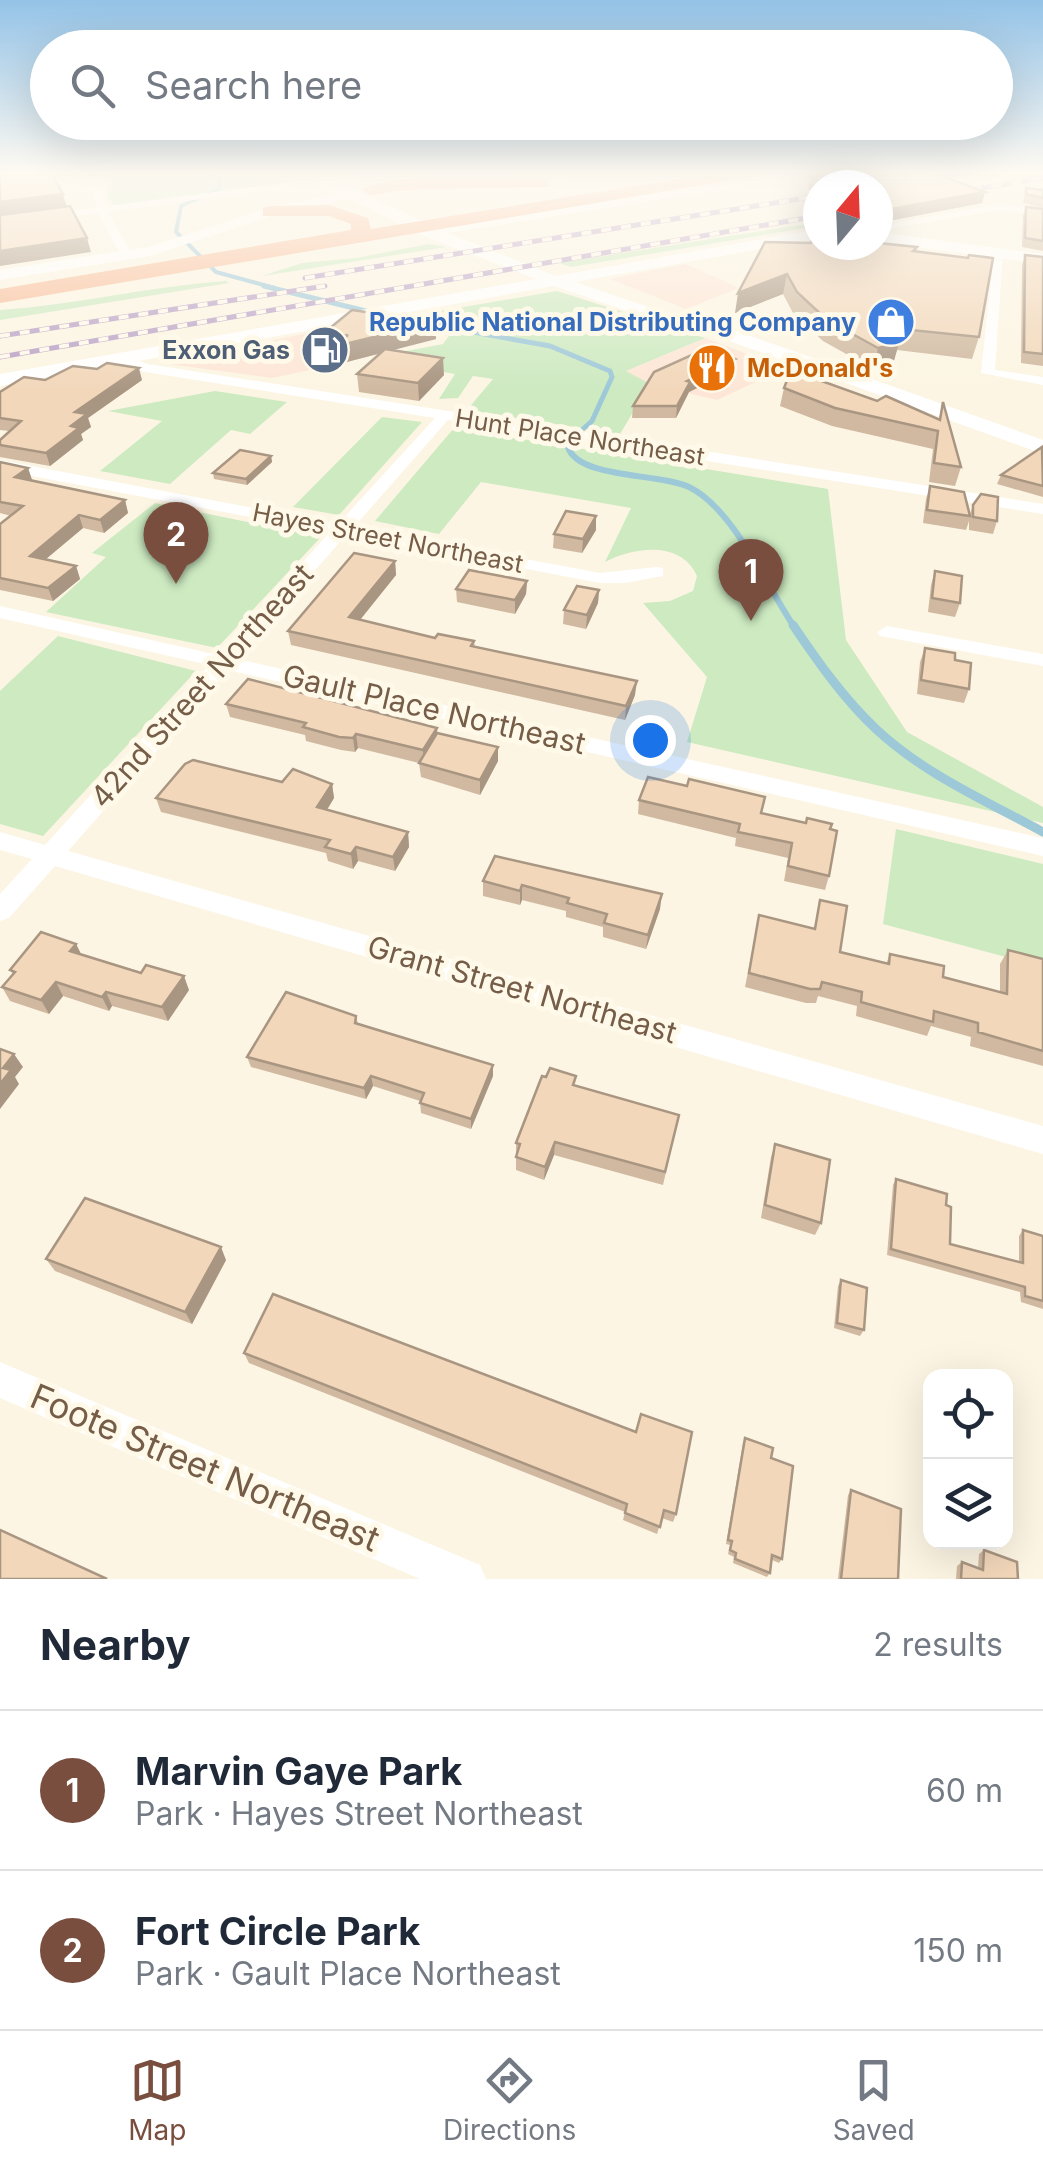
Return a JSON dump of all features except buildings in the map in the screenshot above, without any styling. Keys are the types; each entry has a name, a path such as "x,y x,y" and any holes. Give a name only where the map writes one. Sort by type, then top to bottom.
{"highway":[{"path":"228,251 288,245"},
{"path":"0,296 228,251 288,245"},
{"path":"0,284 174,262"},
{"path":"0,306 174,262"}],"main road":[{"path":"0,276 128,256 174,262 228,251 235,245"},
{"path":"468,245 556,282 689,327 725,333"},
{"path":"477,245 1043,447"},
{"path":"0,380 760,245"},
{"path":"936,245 1043,259"}],"street":[{"path":"122,245 128,256"},
{"path":"998,253 988,374 1043,381"},
{"name":"Hunt Place Northeast","path":"119,358 145,368 1043,509"},
{"name":"42nd Street Northeast","path":"0,911 444,416"},
{"name":"Hayes Street Northeast","path":"0,465 600,578 658,572"},
{"name":"Gault Place Northeast","path":"0,612 1043,847"},
{"path":"886,632 1043,660"},
{"name":"Grant Street Northeast","path":"0,841 1043,1140"},
{"name":"Foote Street Northeast","path":"0,1380 466,1579"}],"shaded area":[{"path":"685,264 739,288 686,309 610,279"},
{"path":"308,333 327,339 352,361 272,378 161,363"},
{"path":"705,338 785,368 717,400 650,384 624,372"}],"green space":[{"path":"425,245 446,247 262,276 302,263"},
{"path":"675,245 705,245 571,267 559,263"},
{"path":"229,283 0,320 0,310"},
{"path":"557,291 705,338 626,371 650,384 620,434 467,410 493,379 473,376 458,398 439,399 455,374 419,368 396,353 443,344 449,336 382,321"},
{"path":"215,391 287,402 250,434 231,430 170,484 100,471 162,421 108,411"},
{"path":"382,417 422,422 339,515 293,507"},
{"path":"454,428 828,489 846,640 907,732 1043,807 1043,823 687,742 707,677 643,603 670,601 693,591 697,576 680,557 656,550 629,553 605,562 631,508 481,482 439,534 375,521"},
{"path":"155,503 321,537 217,648 46,612 106,557 92,553"},
{"path":"58,636 196,671 43,836 0,824 0,691"},
{"path":"896,829 1043,864 1043,967 883,924"}],"waterway":[{"path":"189,245 216,272 275,288"},
{"path":"264,286 374,313"},
{"path":"428,324 550,346 610,371 612,377 592,421 574,437"},
{"path":"575,435 568,447 587,465 676,483 705,497 748,550 794,627"},
{"path":"794,627 842,693 895,745 956,786 1043,832"}],"railway":[{"path":"305,278 513,245"},
{"path":"0,357 652,245"},
{"path":"0,336 325,286"}],"place":[{"name":"Republic National Distributing Company","path":"891,322"},
{"name":"Exxon Gas","path":"325,350"},
{"name":"McDonald's","path":"712,368"},
{"name":"Fort Circle Park","path":"176,584"},
{"name":"Marvin Gaye Park","path":"751,621"}]}
